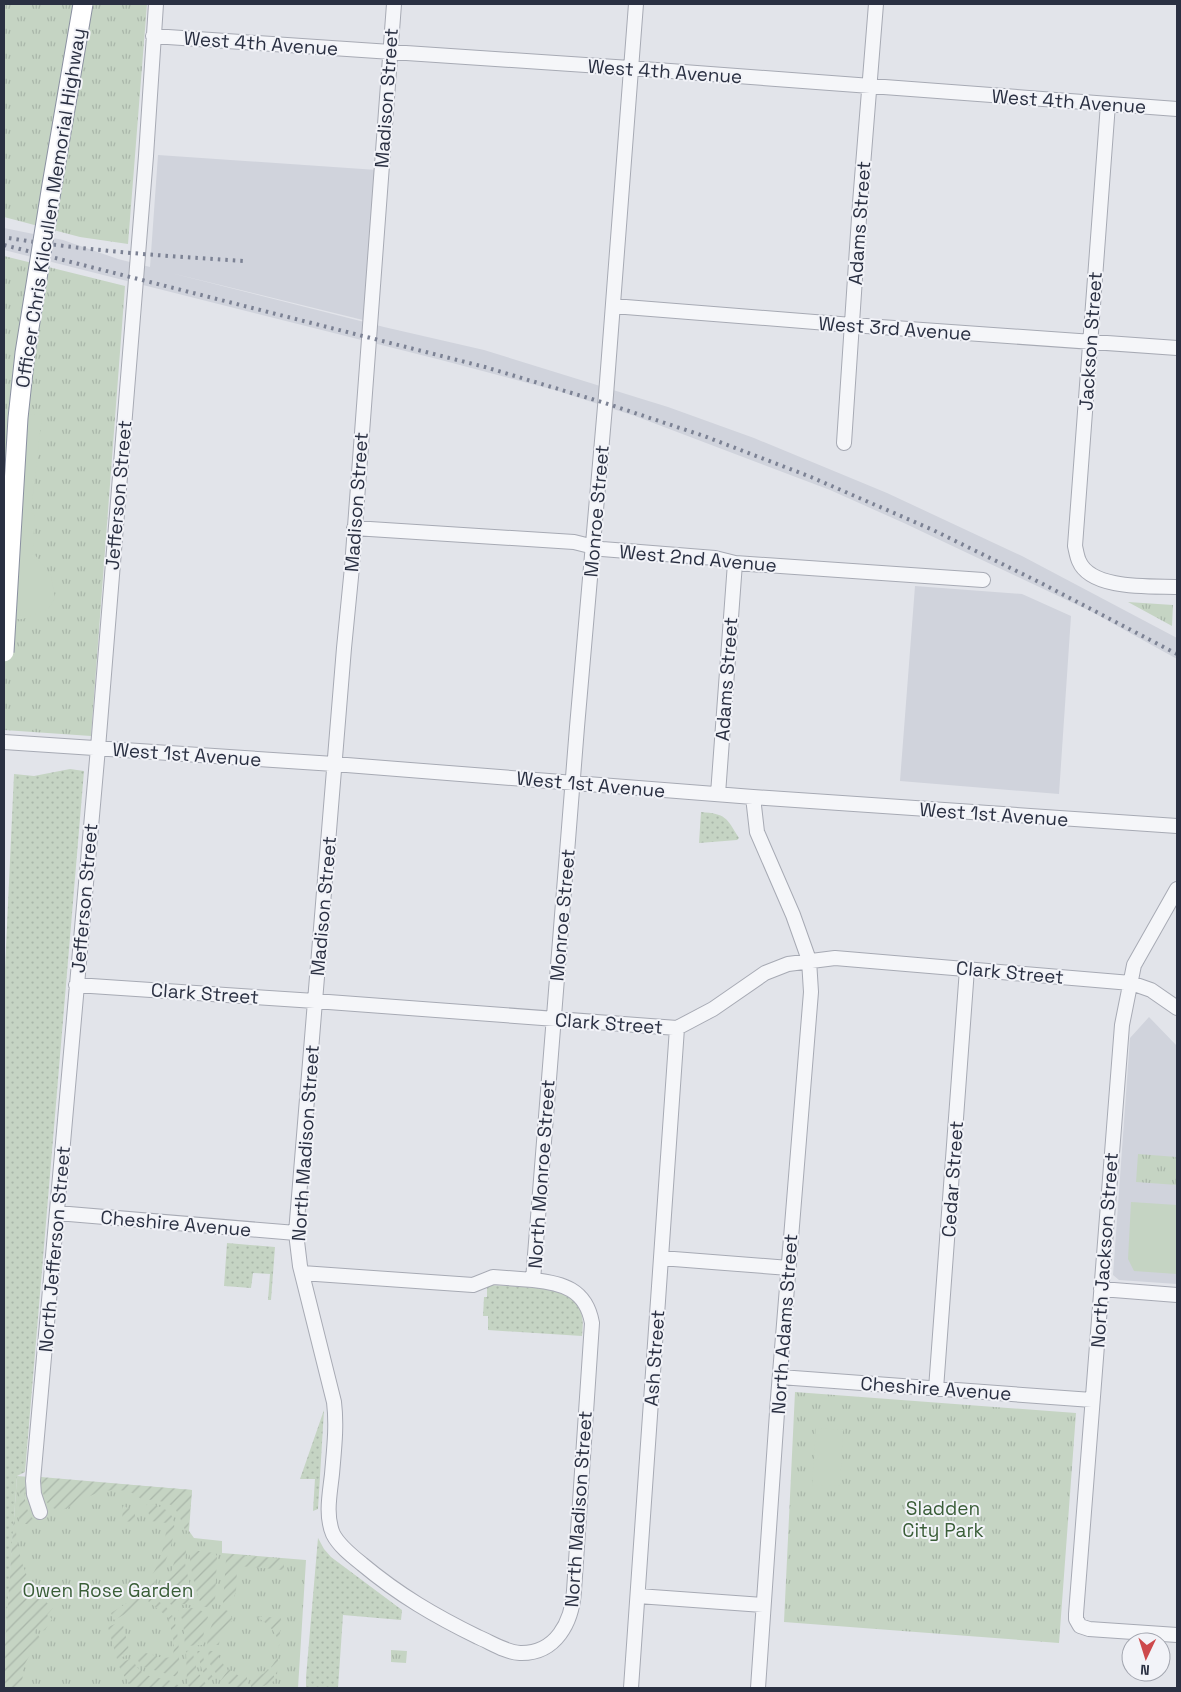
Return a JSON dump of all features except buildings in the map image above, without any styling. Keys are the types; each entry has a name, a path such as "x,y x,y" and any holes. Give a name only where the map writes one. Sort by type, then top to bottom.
{"highway":[{"name":"Officer Chris Kilcullen Memorial Highway","path":"4,652 18,418 25,353 83,4"}],"street":[{"name":"Jefferson Street","path":"76,985 98,748 145,166 156,4"},
{"name":"Madison Street","path":"315,1001 354,528 394,4"},
{"name":"Monroe Street","path":"553,1019 613,306 636,4"},
{"name":"Adams Street","path":"844,443 876,4"},
{"name":"West 4th Avenue","path":"154,36 1177,108"},
{"name":"Jackson Street","path":"1108,104 1075,546 1079,562 1089,573 1104,581 1120,584 1177,587"},
{"name":"West 3rd Avenue","path":"613,306 1177,348"},
{"name":"West 2nd Avenue","path":"354,528 574,542 612,551 715,558 735,563 983,580"},
{"name":"Adams Street","path":"718,794 735,563"},
{"name":"West 1st Avenue","path":"4,742 334,764 753,797 1177,826"},
{"path":"753,797 757,832 796,922 809,960"},
{"name":"North Jackson Street","path":"1177,889 1134,965 1121,1030 1076,1614 1078,1624 1082,1628 1177,1635"},
{"name":"Clark Street","path":"76,985 677,1028 713,1009 765,972 788,964 835,958 1131,983 1151,990 1177,1008"},
{"name":"North Adams Street","path":"758,1688 780,1377 811,992 809,960"},
{"name":"Cedar Street","path":"936,1389 967,969"},
{"name":"North Jefferson Street","path":"40,1512 34,1494 34,1481 76,985"},
{"name":"North Madison Street","path":"315,1001 296,1233 302,1273 334,1402 336,1423 328,1504 329,1520 334,1535 353,1556 404,1597 508,1651 522,1653 539,1650 550,1644 569,1620 573,1602 592,1330 591,1316 579,1295"},
{"name":"North Monroe Street","path":"553,1019 533,1280 557,1283 579,1295"},
{"name":"Ash Street","path":"631,1688 677,1028"},
{"name":"Cheshire Avenue","path":"57,1213 296,1233"},
{"path":"661,1258 789,1268"},
{"path":"302,1273 473,1285 493,1277 533,1280"},
{"path":"1101,1289 1177,1295"},
{"name":"Cheshire Avenue","path":"780,1377 1092,1400"},
{"path":"638,1596 763,1605"}],"shaded area":[{"path":"158,155 377,170 367,321 171,273 384,327 484,350 668,407 754,438 887,493 1022,556 1177,638 1177,659 1092,612 906,524 830,490 635,416 558,391 441,360 4,250 4,228 63,240 118,259 150,267"},
{"path":"915,586 1022,594 1071,616 1059,794 900,781"},
{"path":"1149,1017 1177,1046 1177,1284 1119,1280 1113,1275 1130,1038"}],"green space":[{"path":"4,4 147,4 128,244 80,237 4,217"},
{"path":"4,256 125,286 91,736 4,730"},
{"path":"4,412 42,415 31,512 35,515 32,551 51,576 55,598 48,609 23,619 4,619"},
{"path":"1128,602 1173,605 1172,626"},
{"path":"70,769 84,771 25,1472 17,1476 4,1661 4,990 14,774 34,776"},
{"path":"701,812 716,814 724,818 739,838 737,840 699,843"},
{"path":"1138,1154 1177,1157 1177,1185 1136,1182"},
{"path":"1131,1202 1177,1205 1177,1274 1134,1271 1128,1259"},
{"path":"227,1243 275,1247 271,1300 268,1300 270,1274 253,1273 251,1288 224,1286"},
{"path":"489,1285 538,1288 562,1294 578,1306 583,1324 582,1336 488,1330 488,1316 483,1316 484,1297 487,1297 487,1287"},
{"name":"Sladden City Park","path":"795,1392 1076,1413 1059,1643 784,1622"},
{"path":"324,1410 318,1509 313,1511 315,1479 300,1479"},
{"path":"816,1428 843,1430 840,1486 812,1485"},
{"name":"Owen Rose Garden","path":"17,1476 192,1490 189,1531 194,1538 222,1541 222,1553 306,1560 298,1688 4,1688 4,1661"},
{"path":"41,1477 192,1490 188,1531 185,1530 179,1515 170,1504 153,1500 143,1501 135,1494 123,1490 103,1491 65,1509 53,1508 49,1505 44,1495"},
{"path":"20,1485 25,1485 26,1504 33,1519 32,1524 20,1524 19,1522"},
{"path":"146,1505 166,1510 173,1519 174,1526 168,1555 160,1574 151,1588 146,1584 155,1570 161,1555 167,1523 151,1521"},
{"path":"123,1506 135,1514 135,1522 122,1521"},
{"path":"14,1514 17,1541 23,1565 34,1588 53,1608 47,1615 52,1619 45,1630 36,1629 34,1633 40,1638 23,1667 22,1688 4,1688 4,1661"},
{"path":"318,1538 331,1557 402,1610 401,1620 343,1615 338,1688 306,1688"},
{"path":"180,1550 186,1550 185,1563 194,1605 183,1604 174,1607 158,1594 171,1572"},
{"path":"190,1550 215,1553 217,1556 215,1601 210,1607 203,1607 198,1596"},
{"path":"230,1554 284,1559 284,1570 239,1566 237,1568 236,1592 230,1606 225,1606 223,1603 226,1560"},
{"path":"142,1588 148,1592 137,1605 114,1620 111,1613 127,1603"},
{"path":"152,1596 167,1608 169,1612 164,1614 148,1601"},
{"path":"183,1608 197,1609 208,1617 202,1645 185,1646 183,1621 178,1611"},
{"path":"223,1609 228,1611 233,1620 223,1631 219,1645 207,1645 212,1625"},
{"path":"172,1615 179,1646 177,1677 144,1667 135,1655 138,1652 167,1658 172,1657 174,1643 168,1618"},
{"path":"254,1616 281,1618 279,1650 277,1637 273,1631 268,1625"},
{"path":"122,1621 130,1654 117,1659 108,1627"},
{"path":"192,1650 197,1671 206,1684 203,1688 190,1688 187,1684 186,1651"},
{"path":"391,1650 407,1651 406,1663 391,1662"},
{"path":"197,1651 202,1651 205,1666 213,1677 209,1681 202,1670"},
{"path":"208,1651 218,1651 225,1667 217,1675 210,1664"},
{"path":"279,1652 277,1675 271,1667"},
{"path":"132,1658 143,1673 169,1680 181,1688 135,1688 125,1677 118,1664"},
{"path":"229,1669 239,1676 247,1677 247,1688 236,1687 221,1680"},
{"path":"268,1669 274,1676 274,1681 264,1686 251,1688 251,1677 263,1674"}],"railway":[{"path":"9,238 97,250 244,261"},
{"path":"4,245 485,367 605,403 704,436 811,477 933,530 1041,583 1177,654"}]}
